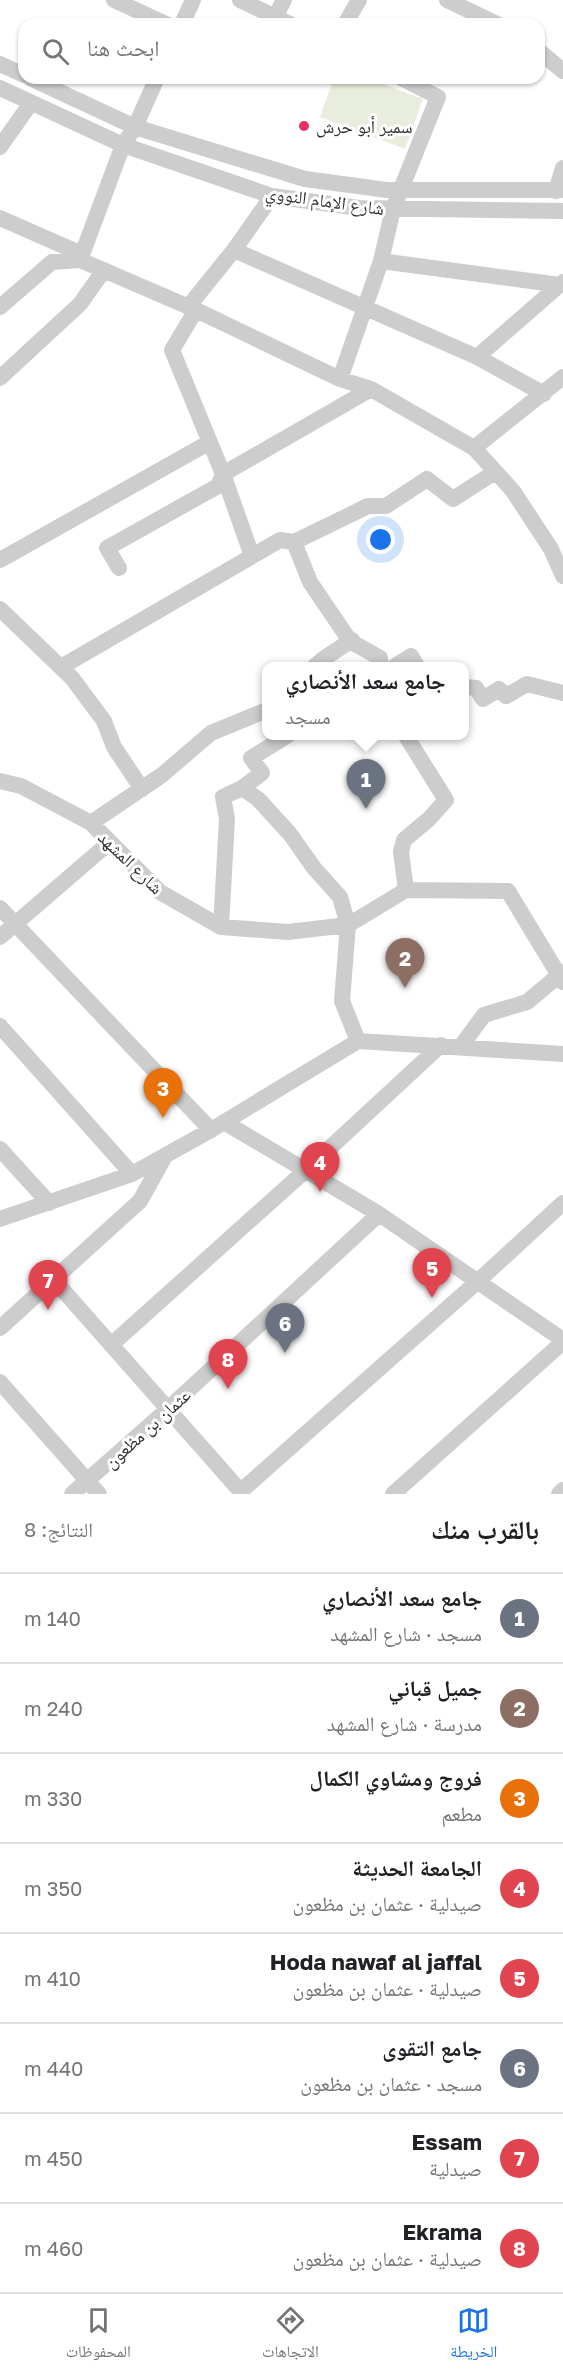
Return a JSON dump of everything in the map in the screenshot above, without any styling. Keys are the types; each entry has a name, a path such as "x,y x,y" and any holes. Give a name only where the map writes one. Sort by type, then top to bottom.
{"street":[{"path":"114,0 153,18"},
{"path":"185,18 193,0"},
{"path":"240,0 276,18"},
{"path":"282,18 284,0"},
{"path":"348,18 359,0"},
{"path":"447,0 484,18"},
{"path":"545,56 563,71"},
{"path":"0,64 18,72"},
{"path":"43,84 135,127 305,179 399,190 560,191 563,168"},
{"path":"81,257 123,145 135,127 154,84"},
{"path":"340,379 381,261 399,190 438,97 412,84"},
{"name":"شارع الإمام النووي","path":"0,88 123,145 272,196 359,208 563,212"},
{"path":"0,147 31,103"},
{"path":"252,556 223,474 172,350 192,308 272,196"},
{"path":"0,218 104,270 192,308 340,379 371,388 474,448 557,544 563,576"},
{"path":"234,250 477,357 544,394"},
{"path":"0,307 52,262 81,257"},
{"path":"381,261 561,284"},
{"path":"0,378 80,304 104,270"},
{"path":"477,357 561,284"},
{"path":"474,448 563,377"},
{"path":"119,568 107,548 218,486 223,474 371,388"},
{"path":"0,560 210,442"},
{"path":"61,667 280,540 294,542 368,506 386,506 427,479 453,499 495,472"},
{"path":"294,542 310,582 351,640 380,658 380,662"},
{"path":"0,609 72,678 104,721 114,747 142,789"},
{"path":"319,662 351,640"},
{"path":"401,662 411,656 415,662"},
{"path":"469,687 476,688 483,699 499,689 506,696 527,684 563,693"},
{"path":"91,823 162,775 211,733 262,712"},
{"path":"221,927 227,819 223,797 242,788 262,773 251,758 279,740"},
{"path":"409,740 446,800 429,819 404,840 401,852 406,890 508,891 562,976 526,1002 484,1015 461,1046"},
{"name":"شارع المشهد","path":"0,782 21,786 91,823 160,892 221,927 288,932 348,925 406,890"},
{"path":"242,788 258,799 290,834 314,868 340,897 348,925 342,1001 358,1041"},
{"path":"0,937 110,842"},
{"path":"0,908 217,1126 306,1170 379,1214 477,1282 561,1336 393,1494"},
{"path":"0,1026 132,1174"},
{"path":"0,1219 132,1174 358,1041 563,1054"},
{"path":"111,1345 441,1045"},
{"path":"0,1149 49,1203"},
{"path":"0,1328 140,1201 165,1156"},
{"path":"54,1280 242,1492 563,1203"},
{"name":"عثمان بن مظعون","path":"72,1494 168,1409 379,1214"},
{"path":"0,1382 99,1494"}],"green space":[{"path":"332,84 383,84 423,99 405,149 320,117"}],"place":[{"name":"سمير أبو حرش","path":"304,126"},
{"name":"جامع سعد الأنصاري","path":"366,809"},
{"name":"جميل قباني","path":"405,988"},
{"name":"فروج ومشاوي الكمال","path":"163,1118"},
{"name":"الجامعة الحديثة","path":"320,1192"},
{"name":"Hoda nawaf al jaffal","path":"432,1298"},
{"name":"Essam","path":"48,1310"},
{"name":"جامع التقوى","path":"285,1353"},
{"name":"Ekrama","path":"228,1389"}]}
